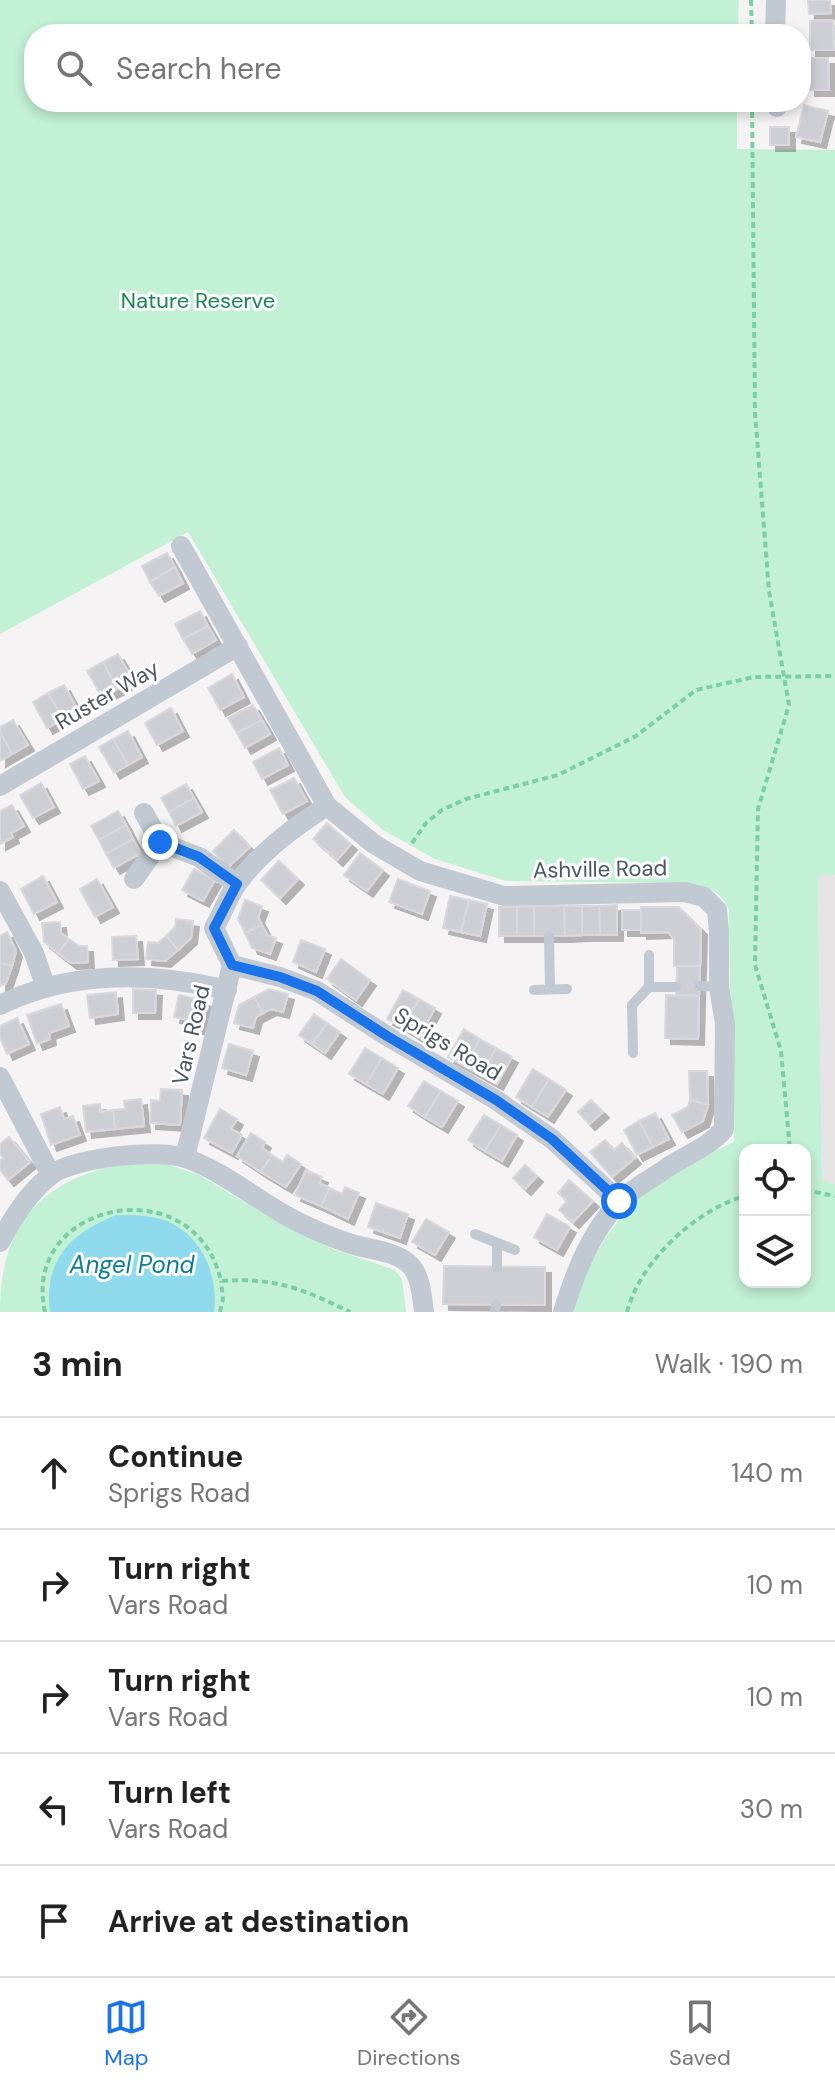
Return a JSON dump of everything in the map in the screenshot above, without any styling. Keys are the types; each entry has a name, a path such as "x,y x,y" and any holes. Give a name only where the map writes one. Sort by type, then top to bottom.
{"street":[{"path":"775,24 776,0"},
{"name":"Ashville Road","path":"181,546 327,806 374,844 420,871 504,896 548,900 685,892 704,897 717,910 719,931 709,986 725,1024 724,1129 714,1141 671,1165 619,1201 589,1243 563,1312"},
{"name":"Ruster Way","path":"0,786 238,646"},
{"name":"Vars Road","path":"185,1157 232,965 214,928 237,884 294,827 327,806"},
{"path":"144,813 160,842 199,857 237,884"},
{"path":"134,879 160,842"},
{"path":"0,891 34,953 46,988"},
{"name":"Sprigs Road","path":"232,965 280,977 317,991 496,1100 552,1139 619,1201"},
{"path":"0,1005 46,988 118,976 182,979 227,990"},
{"path":"0,1077 51,1175"},
{"path":"0,1242 9,1225 51,1175 87,1160 140,1154 185,1157 237,1183 269,1208 310,1228 404,1261 411,1266 417,1278 424,1312"}],"lane":[{"path":"549,936 550,989"},
{"path":"633,1053 632,1005 649,987 649,955"},
{"path":"649,987 676,987"},
{"path":"534,990 567,989"},
{"path":"475,1234 515,1250"},
{"path":"497,1244 497,1267"}],"path":[{"path":"751,0 752,24"},
{"path":"752,112 755,413 769,591 789,705 758,809 755,965 781,1051 789,1144"},
{"path":"411,845 426,823 442,810 466,799 558,775 636,736 696,690 754,677 835,676"},
{"path":"811,1191 835,1196"},
{"path":"627,1312 653,1260 692,1222 739,1199"},
{"path":"45,1312 43,1284 49,1262 65,1237 87,1220 124,1209 164,1213 185,1224 208,1247 221,1281 223,1299 220,1312"},
{"path":"221,1281 253,1278 277,1282 350,1312"}],"shaded area":[{"path":"818,875 835,875 835,1184 822,1181"}],"green space":[{"name":"Nature Reserve","path":"0,0 739,0 738,24 24,24 24,112 737,112 737,149 835,150 835,875 818,876 822,1180 835,1184 835,1312 572,1312 594,1258 628,1210 666,1177 734,1142 729,911 721,897 702,886 679,883 506,881 435,859 383,830 345,797 188,532 0,634"},
{"path":"127,1163 164,1163 199,1175 295,1232 395,1270 402,1279 406,1312 0,1312 8,1254 31,1210 71,1181 97,1170"}],"water":[{"name":"Angel Pond","path":"116,1215 161,1219 186,1233 210,1269 214,1312 50,1312 51,1277 64,1251 86,1230"}],"building":[{"path":"808,0 830,0 831,13 809,14"},
{"path":"833,20 834,50 811,50 810,21"},
{"path":"811,58 828,58 829,90 811,90"},
{"path":"811,107 828,111 820,142 796,137 802,112 811,112"},
{"path":"770,127 789,127 789,145 770,145"},
{"path":"167,553 175,567 150,582 142,566"},
{"path":"175,567 183,583 159,596 150,582"},
{"path":"200,611 208,626 183,639 175,624"},
{"path":"208,626 216,640 192,654 183,639"},
{"path":"118,654 133,680 117,689 103,662"},
{"path":"103,662 117,689 102,697 87,671"},
{"path":"232,674 244,697 220,710 208,688"},
{"path":"64,685 78,711 63,719 48,693"},
{"path":"48,693 63,719 47,728 33,702"},
{"path":"253,705 262,720 237,733 228,718"},
{"path":"171,708 183,731 157,745 145,723"},
{"path":"13,720 28,745 12,754 0,727"},
{"path":"262,720 270,734 245,748 237,733"},
{"path":"128,731 142,757 128,765 113,739"},
{"path":"0,732 12,754 0,761"},
{"path":"113,739 128,765 114,773 99,747"},
{"path":"279,748 288,765 262,779 253,762"},
{"path":"85,756 99,781 83,789 70,764"},
{"path":"294,778 307,801 283,814 270,790"},
{"path":"41,783 54,807 33,818 20,795"},
{"path":"186,784 194,798 169,812 161,798"},
{"path":"194,798 202,812 176,826 169,812"},
{"path":"12,805 24,826 0,844 0,811"},
{"path":"118,811 126,825 99,840 91,826"},
{"path":"327,823 351,844 337,860 313,839"},
{"path":"126,825 133,839 106,854 99,840"},
{"path":"234,830 250,847 228,867 213,851"},
{"path":"133,839 141,853 114,868 106,854"},
{"path":"360,853 383,870 367,891 344,875"},
{"path":"279,861 298,879 280,898 261,880"},
{"path":"194,869 215,880 203,901 182,890"},
{"path":"43,876 57,902 34,914 21,889"},
{"path":"97,879 113,907 95,917 80,889"},
{"path":"398,879 430,891 422,914 389,902"},
{"path":"450,896 469,900 461,932 443,928"},
{"path":"245,900 262,906 258,917 262,925 245,933 238,919"},
{"path":"469,900 487,904 480,936 461,932"},
{"path":"617,905 617,935 600,935 599,906"},
{"path":"534,906 564,906 565,936 534,936"},
{"path":"534,906 534,936 517,936 517,907"},
{"path":"564,906 582,906 582,935 565,936"},
{"path":"582,906 599,906 600,935 582,935"},
{"path":"499,907 517,907 517,936 499,936"},
{"path":"641,907 679,907 701,929 700,966 674,966 674,939 668,932 641,933"},
{"path":"622,910 641,910 641,930 622,930"},
{"path":"176,919 193,921 191,938 178,950 166,936 175,927"},
{"path":"60,922 61,933 69,939 58,953 44,942 42,923"},
{"path":"262,925 267,935 276,938 270,954 252,948 245,933"},
{"path":"7,932 16,951 12,966 0,963 0,936"},
{"path":"136,936 138,959 113,960 112,937"},
{"path":"166,936 178,950 165,961 146,959 148,942 158,943"},
{"path":"69,939 79,946 87,946 88,962 71,963 58,953"},
{"path":"301,940 325,949 316,972 293,962"},
{"path":"341,959 370,980 356,1000 327,979"},
{"path":"0,963 12,966 6,983 0,986"},
{"path":"677,966 700,966 699,996 676,995"},
{"path":"133,989 156,990 155,1013 133,1013"},
{"path":"269,989 288,994 283,1012 271,1009 263,1013 254,997"},
{"path":"403,990 419,999 403,1027 387,1019"},
{"path":"116,992 118,1014 90,1018 87,995"},
{"path":"179,995 207,1001 202,1029 188,1026 189,1020 174,1017"},
{"path":"666,995 699,996 698,1039 665,1038"},
{"path":"254,997 263,1013 256,1017 253,1028 234,1023 239,1005"},
{"path":"419,999 435,1008 419,1037 403,1027"},
{"path":"61,1004 69,1026 49,1033 50,1039 37,1044 27,1015"},
{"path":"314,1014 327,1023 312,1044 299,1035"},
{"path":"17,1018 29,1044 7,1054 0,1038 0,1026"},
{"path":"327,1023 340,1032 325,1053 312,1044"},
{"path":"464,1029 480,1039 465,1066 448,1057"},
{"path":"480,1039 496,1048 481,1075 465,1066"},
{"path":"229,1044 253,1051 246,1075 222,1068"},
{"path":"365,1048 382,1058 366,1084 349,1074"},
{"path":"496,1048 512,1057 497,1084 481,1075"},
{"path":"382,1058 398,1068 383,1094 366,1084"},
{"path":"533,1069 549,1079 532,1107 516,1097"},
{"path":"689,1071 707,1071 708,1105 690,1100"},
{"path":"549,1079 566,1090 548,1117 532,1107"},
{"path":"424,1081 441,1091 425,1117 408,1106"},
{"path":"161,1089 182,1090 180,1125 150,1123 151,1100 160,1101"},
{"path":"441,1091 458,1101 442,1127 425,1117"},
{"path":"141,1099 144,1126 115,1129 113,1110 125,1109 124,1101"},
{"path":"591,1100 603,1112 589,1124 578,1112"},
{"path":"690,1100 708,1105 703,1121 682,1132 672,1115 688,1107"},
{"path":"100,1104 100,1112 113,1110 115,1129 86,1132 83,1106"},
{"path":"60,1107 64,1119 73,1116 80,1135 51,1145 41,1114"},
{"path":"220,1109 237,1119 231,1129 242,1135 232,1153 204,1138"},
{"path":"655,1113 669,1139 653,1147 639,1121"},
{"path":"484,1115 501,1125 485,1151 468,1140"},
{"path":"639,1121 653,1147 637,1155 624,1130"},
{"path":"501,1125 517,1135 502,1161 485,1151"},
{"path":"251,1133 265,1142 262,1148 272,1155 261,1172 237,1156"},
{"path":"9,1137 30,1162 8,1180 0,1170 3,1158 0,1144"},
{"path":"605,1140 614,1150 622,1143 635,1158 612,1177 590,1152"},
{"path":"272,1155 283,1162 287,1155 301,1164 286,1187 261,1172"},
{"path":"525,1165 537,1176 525,1189 513,1178"},
{"path":"306,1170 322,1177 319,1183 330,1188 321,1206 295,1195"},
{"path":"569,1180 593,1201 573,1222 559,1210 567,1201 558,1193"},
{"path":"345,1187 359,1193 348,1219 321,1206 330,1188 342,1194"},
{"path":"376,1203 408,1214 400,1238 368,1227"},
{"path":"547,1214 570,1227 557,1250 534,1237"},
{"path":"426,1219 449,1232 435,1255 412,1242"},
{"path":"444,1266 545,1267 545,1305 443,1304"}],"route":[{"path":"160,842 199,857 237,884 214,928 232,965 280,977 317,991 496,1100 552,1139 619,1201"}]}
